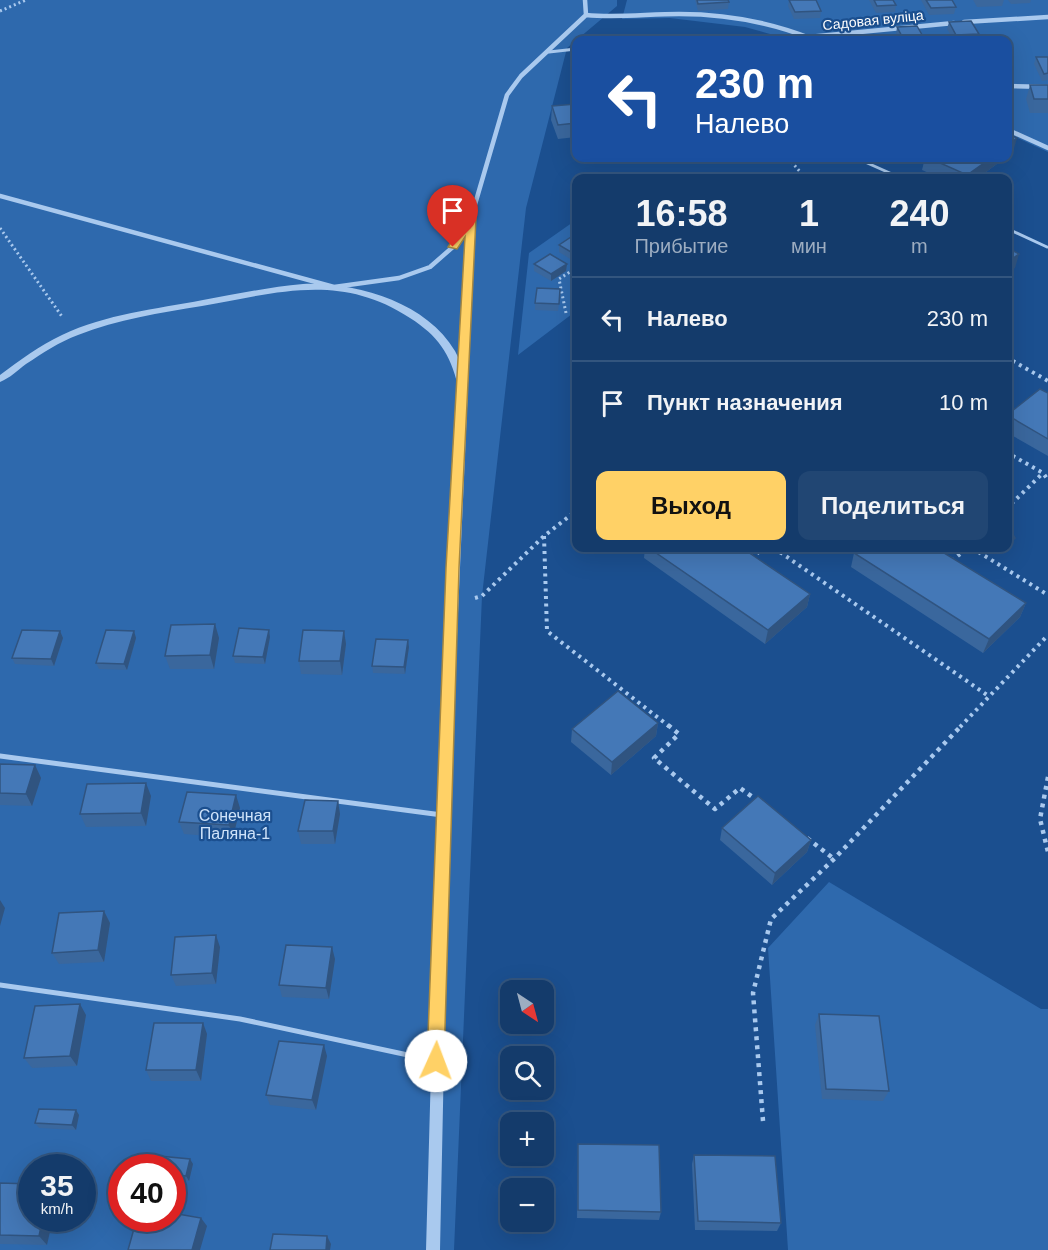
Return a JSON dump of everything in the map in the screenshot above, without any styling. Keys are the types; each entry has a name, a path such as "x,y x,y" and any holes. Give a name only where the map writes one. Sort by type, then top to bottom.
{"street":[{"path":"433,1250 444,815 471,218 507,95 520,76 549,52 586,15 585,0"},
{"path":"586,15 608,17 667,13 735,20 804,36"},
{"name":"Садовая вуліца","path":"818,36 915,26 1048,17"},
{"path":"1012,86 1048,87"},
{"path":"1012,132 1048,148"},
{"path":"0,196 371,296 399,307 424,323 444,341 457,363 464,386"},
{"path":"0,379 46,346 74,333 144,313 268,291 386,282 435,264 453,247 471,218"}],"lane":[{"path":"549,52 572,49"},
{"path":"865,162 892,174"},
{"path":"1012,231 1047,247"},
{"path":"0,756 444,815"},
{"path":"0,985 240,1019 436,1061"}],"path":[{"path":"0,11 26,0"},
{"path":"792,162 802,174"},
{"path":"0,228 74,333"},
{"path":"566,313 559,279 572,271"},
{"path":"1012,360 1048,381"},
{"path":"1012,455 1043,473 1048,480"},
{"path":"1012,502 1043,473"},
{"path":"452,606 482,596 544,536 572,514"},
{"path":"544,536 547,631 679,734 654,758 715,808 740,788 759,802"},
{"path":"750,559 759,552"},
{"path":"780,552 990,697"},
{"path":"946,567 963,552"},
{"path":"978,552 1048,595"},
{"path":"763,1121 753,993 771,919 834,859 1048,635"},
{"path":"1048,777 1040,819 1048,852"},
{"path":"806,838 834,859"}],"green space":[{"name":"Сонечная Паляна-1","path":"0,0 617,0 617,6 581,36 572,36 572,44 567,48 526,208 482,596 454,1250 0,1250"},
{"path":"627,0 1048,0 1048,152 1012,135 1012,36 777,36 745,27 670,18 622,19"},
{"path":"572,223 572,314 518,355 529,253"},
{"path":"829,882 1041,1009 1048,1009 1048,1250 788,1250 768,948"}],"building":[{"path":"697,0 728,0 729,2 698,4"},
{"path":"789,0 816,0 821,11 795,12"},
{"path":"874,0 893,0 896,5 877,6"},
{"path":"926,0 952,0 956,7 931,8"},
{"path":"971,21 979,34 956,35 949,22"},
{"path":"917,26 923,36 902,36 897,27"},
{"path":"1036,57 1048,57 1048,73 1044,74"},
{"path":"1030,85 1048,85 1048,99 1034,99"},
{"path":"572,104 572,123 558,125 552,106"},
{"path":"938,162 985,162 968,174"},
{"path":"572,236 572,253 559,245"},
{"path":"1012,250 1019,254 1012,259"},
{"path":"550,254 567,264 551,274 534,264"},
{"path":"537,288 560,289 559,304 535,303"},
{"path":"1040,389 1048,393 1048,439 1012,418 1012,411"},
{"path":"655,552 748,552 810,594 768,630"},
{"path":"943,552 1026,603 989,639 854,553"},
{"path":"215,624 210,655 165,656 171,625"},
{"path":"239,628 269,630 263,657 233,656"},
{"path":"22,630 60,631 51,659 12,658"},
{"path":"106,630 134,631 124,664 96,663"},
{"path":"303,630 344,631 340,661 299,661"},
{"path":"376,639 408,640 404,667 372,666"},
{"path":"618,691 658,723 612,762 572,729"},
{"path":"0,764 35,765 26,794 0,793"},
{"path":"146,783 141,813 80,814 87,784"},
{"path":"187,792 236,795 229,825 179,822"},
{"path":"758,796 811,840 775,873 722,828"},
{"path":"305,800 338,801 333,831 298,831"},
{"path":"104,911 98,950 52,953 59,913"},
{"path":"216,935 212,973 171,975 175,937"},
{"path":"286,945 332,947 326,988 279,985"},
{"path":"80,1004 70,1056 24,1058 35,1006"},
{"path":"819,1014 879,1016 889,1091 826,1089"},
{"path":"154,1023 203,1023 196,1070 146,1070"},
{"path":"279,1041 324,1045 312,1100 266,1095"},
{"path":"39,1109 76,1110 72,1125 35,1123"},
{"path":"578,1144 659,1145 661,1212 578,1210"},
{"path":"694,1155 775,1156 781,1223 698,1221"},
{"path":"186,1159 190,1159 186,1176"},
{"path":"0,1183 18,1184 18,1232 40,1232 39,1236 0,1235"},
{"path":"186,1215 201,1218 192,1250 128,1250 133,1232 186,1232"},
{"path":"273,1234 327,1236 326,1250 270,1250"}],"route":[{"path":"436,1061 453,568 471,218 453,247"}]}
